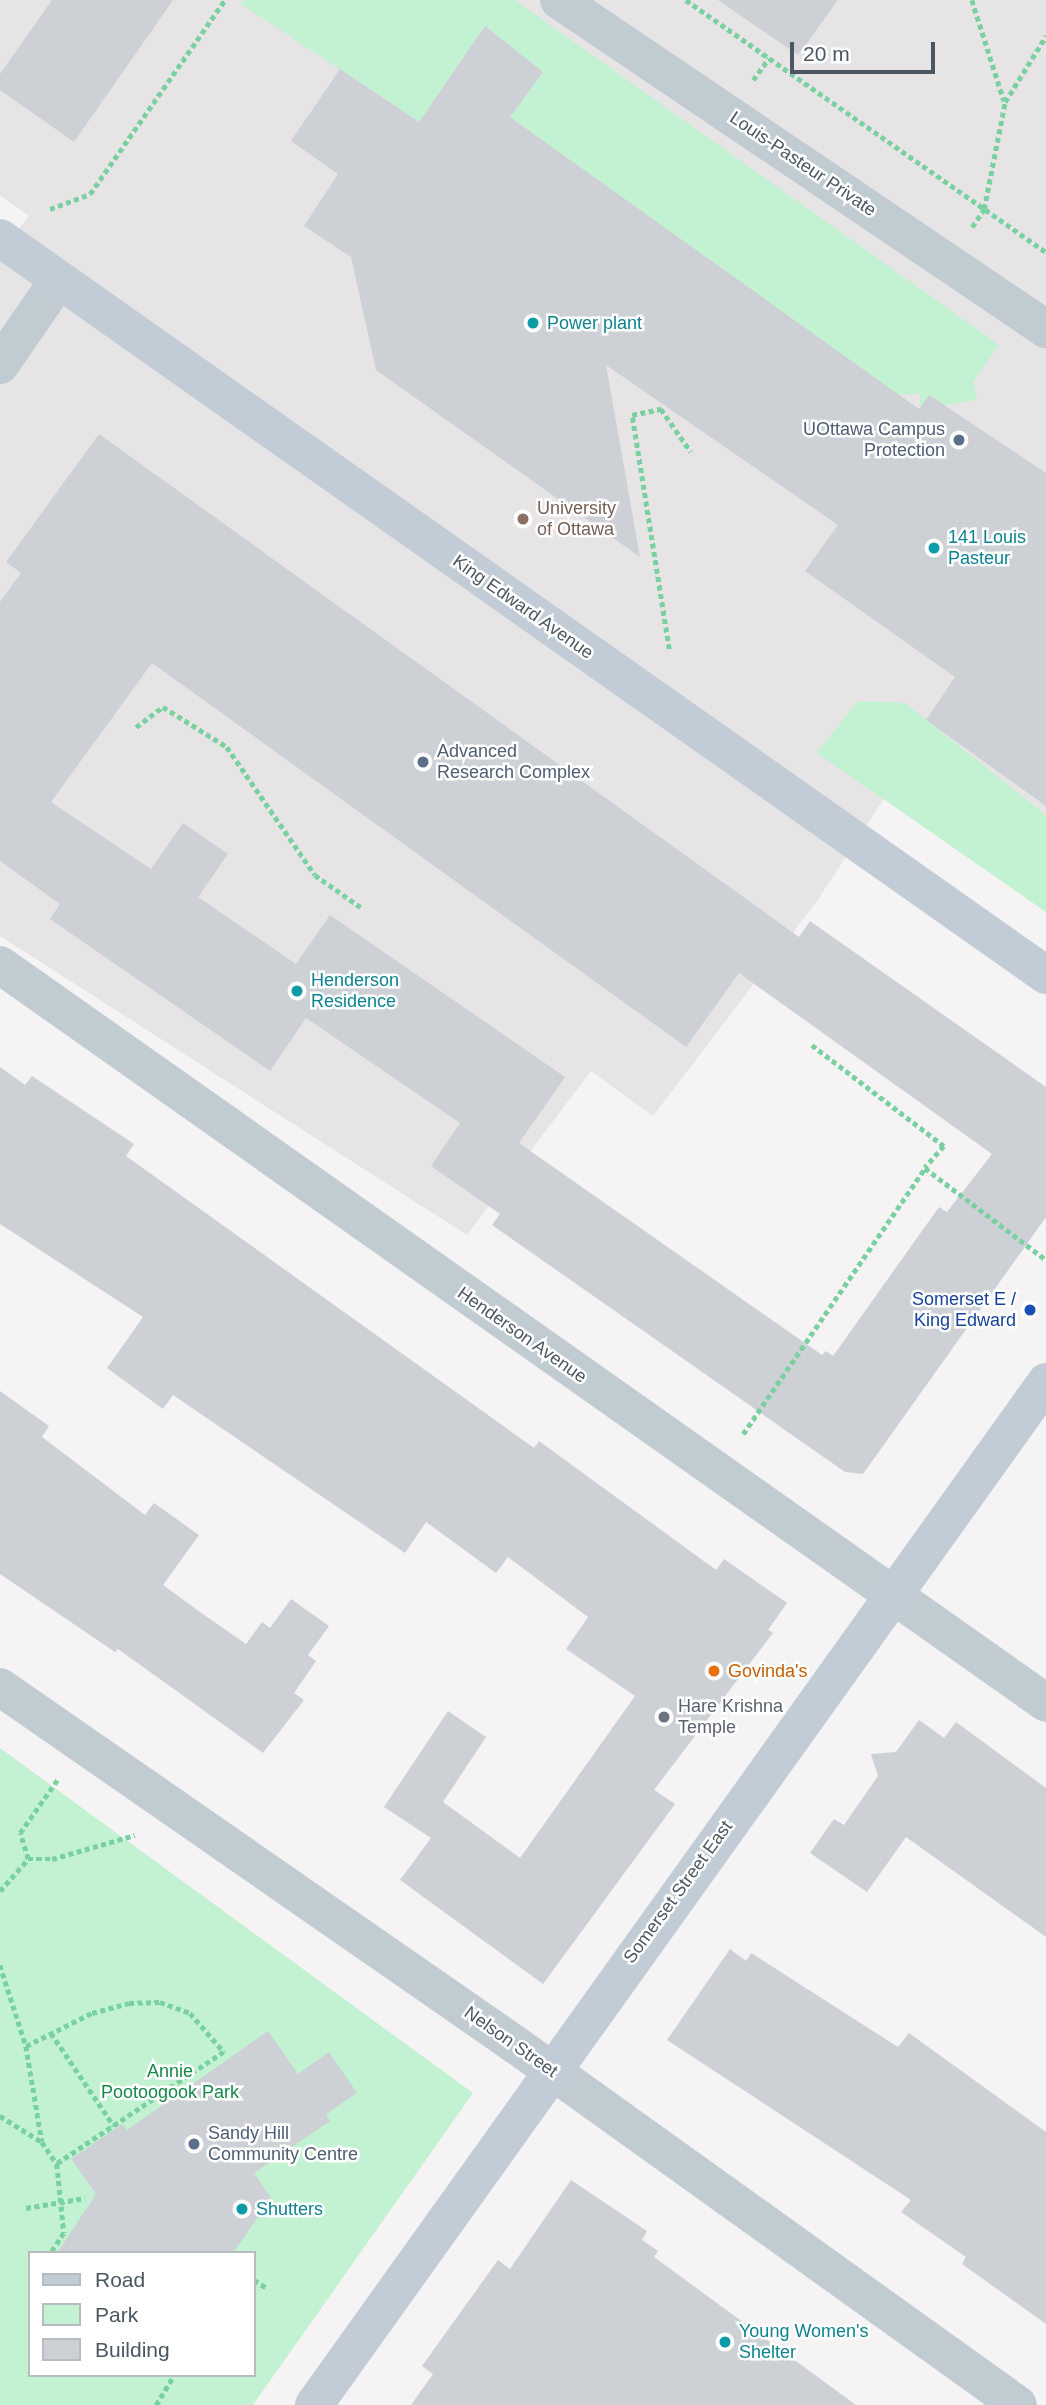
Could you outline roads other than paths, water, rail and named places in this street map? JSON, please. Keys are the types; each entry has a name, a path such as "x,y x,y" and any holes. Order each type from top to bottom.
{"main road":[{"name":"King Edward Avenue","path":"0,238 1046,975"},
{"name":"Somerset Street East","path":"314,2405 551,2070 1046,1382"}],"street":[{"name":"Louis-Pasteur Private","path":"559,0 1046,329"},
{"path":"0,365 58,281"},
{"name":"Henderson Avenue","path":"0,965 1046,1703"},
{"name":"Nelson Street","path":"0,1686 551,2070 1018,2405"}],"place":[{"name":"Power plant","path":"533,323"},
{"name":"UOttawa Campus Protection","path":"959,440"},
{"name":"University of Ottawa","path":"523,519"},
{"name":"141 Louis Pasteur","path":"934,548"},
{"name":"Advanced Research Complex","path":"423,762"},
{"name":"Henderson Residence","path":"297,991"},
{"name":"Somerset E / King Edward","path":"1030,1310"},
{"name":"Govinda's","path":"714,1671"},
{"name":"Hare Krishna Temple","path":"664,1717"},
{"name":"Sandy Hill Community Centre","path":"194,2144"},
{"name":"Shutters","path":"242,2209"},
{"name":"Young Women's Shelter","path":"725,2342"}],"park label":[{"name":"Annie Pootoogook Park","path":"170,2082"}]}
